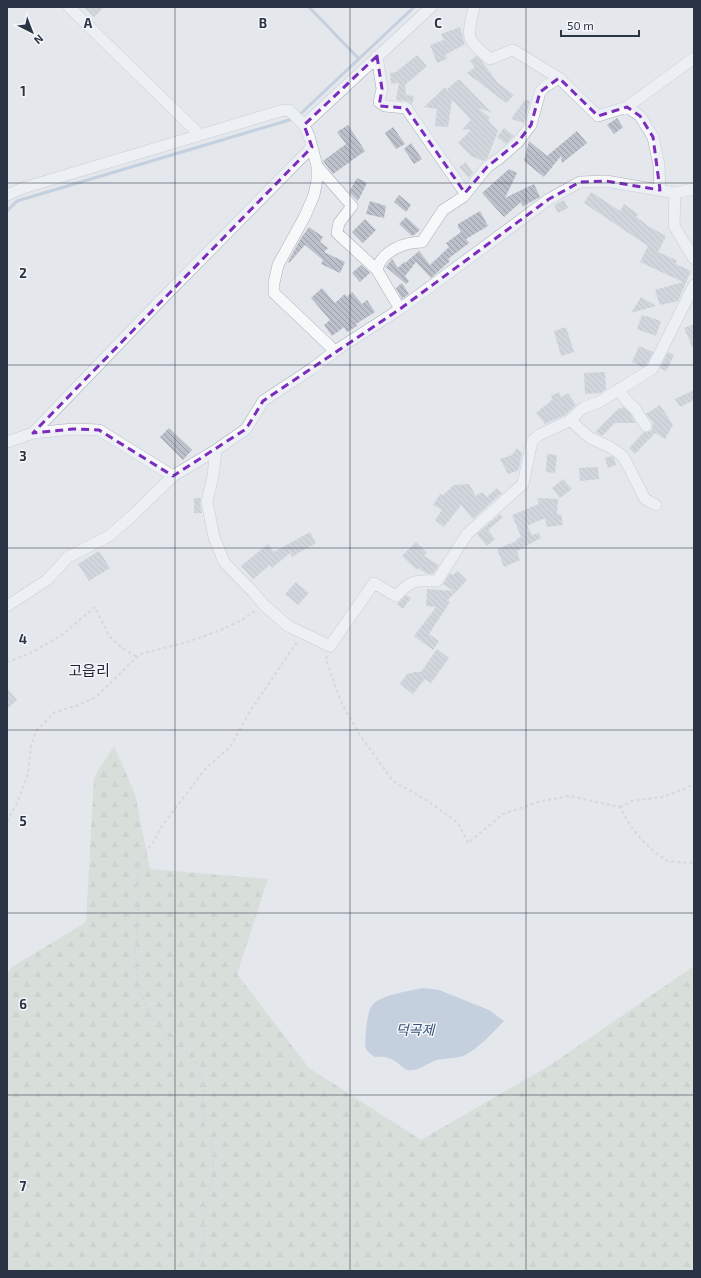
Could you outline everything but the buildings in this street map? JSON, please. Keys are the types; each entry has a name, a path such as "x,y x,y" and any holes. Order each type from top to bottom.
{"street":[{"path":"69,7 200,135"},
{"path":"304,125 431,7"},
{"path":"474,7 468,34 472,43 490,59 513,50 559,78 598,116 628,107 694,58"},
{"path":"377,56 382,89 379,102 385,106 406,108 465,193"},
{"path":"377,270 378,264 389,252 411,242 422,242 443,210 463,196 487,167 518,142 531,125 540,92 546,86 559,78"},
{"path":"628,107 640,116 652,137 659,165 660,190"},
{"path":"7,195 23,188 280,111 289,110 304,125 317,166 317,180 314,195 305,216 278,265 274,284 274,293 335,351"},
{"path":"34,433 160,300 312,147"},
{"path":"317,166 352,206 339,223 337,232 377,270 400,309"},
{"path":"7,606 47,580 68,557 109,536 173,476 216,450 246,429 263,401 313,368 335,351 400,309 549,199 580,182 606,181 675,193 694,189"},
{"path":"675,193 674,226 694,259"},
{"path":"216,450 213,476 207,502 214,537 224,562 264,605 288,626 330,646 374,582 396,596 406,585 418,580 437,581 467,534 523,484 532,441 539,435 569,422 583,408 599,402 652,369 694,285"},
{"path":"619,389 646,426"},
{"path":"570,420 590,438 610,447 623,456 645,499 656,505"},
{"path":"7,442 34,433 73,429 99,430 173,476"}],"path":[{"path":"7,821 17,803 28,774 31,745 36,731 55,712 96,697 140,654 184,643 216,632 242,620 264,605"},
{"path":"7,662 29,654 62,635 94,607 109,636 122,648 137,657"},
{"path":"190,1271 198,1264 203,1244 204,1220 213,1171 214,1153 209,1135 204,1126 203,1084 196,1063 184,1051 172,1044 148,1011 139,990 135,950 139,889 138,869 140,860 152,844 162,826 206,768 230,747 249,712 296,642 303,642"},
{"path":"330,646 326,659 341,702 360,735 393,781 428,801 458,823 468,843 503,814 542,801 569,796 620,807 632,801 662,797 687,788 694,783"},
{"path":"620,807 625,818 646,844 668,861 694,863"}],"highlighted area":[{"path":"377,56 382,89 379,106 406,108 465,193 487,167 518,142 531,125 540,92 559,78 598,116 627,107 640,116 653,137 660,190 606,181 580,182 549,199 400,309 263,401 246,429 173,476 99,430 73,429 33,433 312,147 304,125"}],"green space":[{"path":"114,746 135,794 150,869 268,879 237,974 309,1068 421,1140 552,1064 694,966 694,1271 7,1271 7,974 12,967 86,922 94,777"}],"water":[{"name":"덕곡제","path":"423,988 439,990 489,1010 504,1021 471,1052 456,1058 437,1060 414,1070 407,1070 389,1058 375,1057 366,1049 365,1045 367,1021 371,1007 380,999 402,992"}],"waterway":[{"path":"309,7 359,59"},
{"path":"7,211 17,201 296,118 414,7"}],"district":[{"name":"고읍리","path":"89,670"}]}
